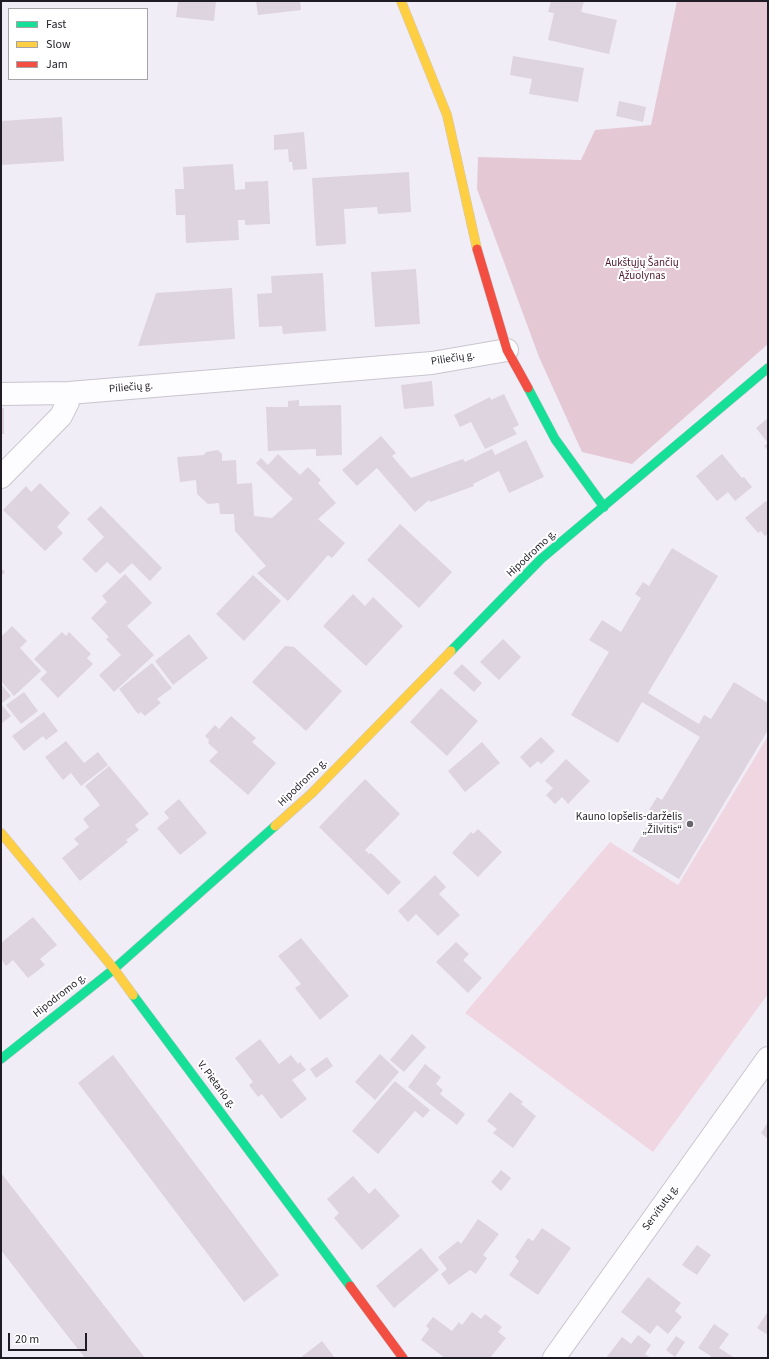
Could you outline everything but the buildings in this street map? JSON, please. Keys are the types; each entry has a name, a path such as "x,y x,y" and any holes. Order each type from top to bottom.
{"street":[{"path":"401,1 447,115 476,247 507,350 555,439 604,507 768,368"},
{"name":"Piliečių g.","path":"1,394 69,393 432,363 507,350"},
{"path":"1,477 61,416 68,402 69,393"},
{"name":"Hipodromo g.","path":"1,1059 114,969 312,792 541,559 604,507"},
{"name":"V. Pietario g.","path":"1,833 114,969 403,1358"},
{"name":"Servitutų g.","path":"554,1358 768,1058"}],"shaded area":[{"path":"768,736 768,994 653,1152 465,1013 610,842 678,885"}],"green space":[{"name":"Aukštųjų Šančių Ąžuolynas","path":"677,1 768,1 768,344 632,464 582,452 539,357 477,189 478,157 581,160 595,130 651,125"}],"traffic: fast":[{"path":"451,651 541,559 768,368"},
{"path":"528,388 555,439 604,507"},
{"path":"1,1059 114,969 275,826"},
{"path":"133,995 350,1286"}],"traffic: slow":[{"path":"401,1 447,115 477,249"},
{"path":"275,826 312,793 451,651"},
{"path":"1,833 114,969 133,995"}],"traffic: jam":[{"path":"477,249 507,350 528,388"},
{"path":"350,1286 403,1358"}],"place":[{"name":"Kauno lopšelis-darželis „Žilvitis“","path":"690,824"}]}
